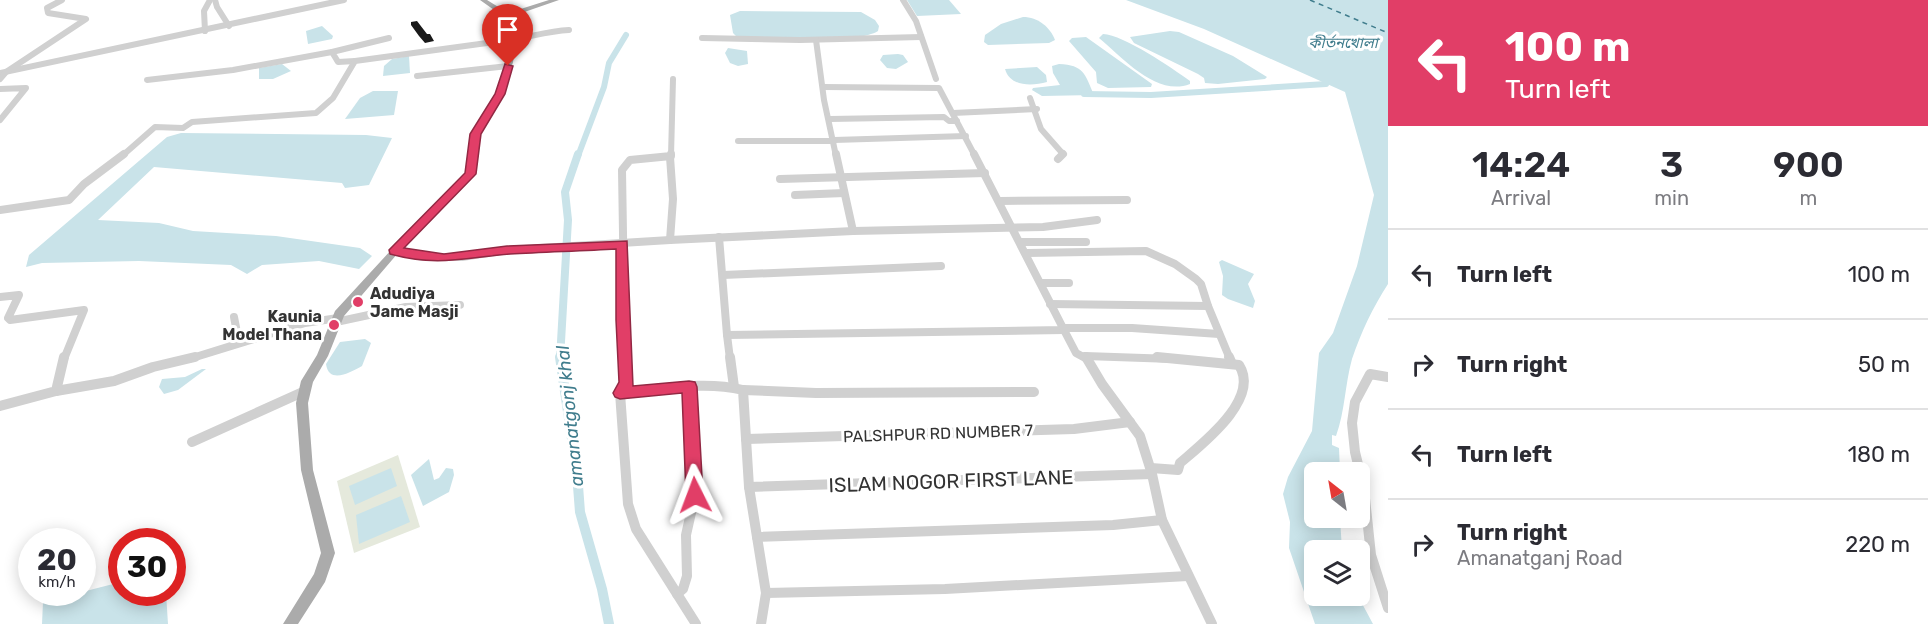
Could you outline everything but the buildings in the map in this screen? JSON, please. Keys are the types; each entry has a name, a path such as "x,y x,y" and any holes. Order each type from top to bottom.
{"main road":[{"path":"290,624 315,586 328,553 307,470 302,403 307,381 322,356 337,320 395,250 470,174 476,134 500,94 508,66 510,40 506,16 483,0"},
{"path":"506,16 556,0"}],"street":[{"path":"0,79 3,73 86,19 48,13 47,8 62,0"},
{"path":"205,31 203,13 205,5 212,0 226,18 229,26"},
{"path":"298,0 297,5 302,10"},
{"path":"3,73 344,0"},
{"path":"903,0 916,21 936,79"},
{"path":"332,52 338,62 355,61 530,37 540,32 569,30"},
{"path":"702,38 816,40 921,37"},
{"path":"147,80 233,70 332,52 389,38"},
{"path":"816,40 823,87 853,231"},
{"path":"0,210 69,200 84,184 127,152 154,127 183,128 192,122 316,113 323,110 333,99 355,61"},
{"path":"417,76 508,66"},
{"path":"670,240 673,199 670,157 673,80"},
{"path":"823,87 939,88 1014,227 1076,353 1085,356 1155,357 1232,364 1201,284 1175,264 1146,251 1027,253"},
{"path":"0,89 26,88 0,120"},
{"path":"1030,98 1037,109 1037,122 1042,131 1063,154 1058,159"},
{"path":"953,113 1037,109"},
{"path":"830,119 944,117 949,121 957,121"},
{"path":"738,141 966,136"},
{"path":"670,157 630,160 624,164 622,170 620,208 627,383 620,393 628,504 636,529 696,624"},
{"path":"780,179 985,173"},
{"path":"795,195 844,193"},
{"path":"1000,201 1126,200"},
{"path":"395,250 423,257 444,258 550,247 719,237 1073,225 1097,220"},
{"path":"719,237 727,335 739,388 746,439 749,487 766,593 761,624"},
{"path":"1021,242 1086,242"},
{"path":"723,275 941,266"},
{"path":"1042,283 1069,283"},
{"path":"0,297 19,295 8,318 10,320 84,310 64,358 56,391"},
{"path":"1050,304 1208,306"},
{"path":"0,406 56,391 114,381 153,367 185,360 305,323 337,320 406,307 460,305"},
{"path":"234,317 239,343"},
{"path":"727,335 1132,328 1219,334"},
{"path":"1085,356 1140,436 1152,471 1162,520 1212,624"},
{"name":"ISLAM NOGOR FIRST LANE","path":"749,487 1178,470 1180,463 1214,433 1240,399 1243,371 1239,365 1232,364"},
{"path":"1388,377 1370,374 1355,402 1352,423 1355,452 1364,489 1371,555 1388,608"},
{"path":"620,393 689,387 739,388 780,393 1034,392"},
{"path":"677,594 683,589 687,576 686,535 695,495 689,387"},
{"path":"192,442 305,391"},
{"name":"PALSHPUR RD NUMBER 7","path":"746,439 1074,429 1130,422"},
{"path":"757,537 1113,525 1162,520"},
{"path":"766,593 945,589 1188,576"}],"shaded area":[{"path":"398,455 420,527 354,553 337,481"}],"water":[{"path":"907,0 949,0 961,14 917,16"},
{"name":"কীর্তনখোলা","path":"1126,0 1388,0 1388,284 1368,320 1352,359 1339,427 1336,436 1332,435 1332,445 1339,448 1340,462 1304,462 1304,528 1341,528 1341,540 1304,540 1304,592 1289,548 1290,522 1283,494 1288,477 1312,431 1319,353 1333,333 1357,266 1374,195 1345,92 1204,29"},
{"path":"740,11 861,12 875,20 879,26 878,31 851,38 736,36 733,33 730,15"},
{"path":"1023,17 1043,24 1055,40 1049,43 988,45 984,42 985,35 1001,24"},
{"path":"322,26 333,36 332,39 308,44 306,31"},
{"path":"1170,31 1179,32 1233,56 1267,77 1218,84 1205,83 1204,78 1198,74 1134,43 1130,37"},
{"path":"1103,34 1123,40 1148,53 1190,81 1190,84 1177,87 1152,80 1140,73 1099,38"},
{"path":"1086,37 1152,84 1151,87 1108,88 1097,83 1096,72 1069,41 1072,38"},
{"path":"728,48 747,51 748,64 738,66 730,63 725,53"},
{"path":"883,55 903,55 908,62 896,69 887,68 880,60"},
{"path":"409,56 410,73 383,76 384,66 392,59"},
{"path":"282,64 291,71 273,79 259,79 259,68"},
{"path":"1059,64 1079,69 1094,95 1042,96 1032,90 1060,85 1052,66"},
{"path":"1037,67 1046,75 1047,82 1022,84 1012,79 1005,69"},
{"path":"373,91 398,91 394,115 345,119 360,98"},
{"path":"181,133 366,135 392,138 369,185 345,188 342,183 154,167 98,220 159,223 193,231 276,236 360,248 372,256 359,269 319,261 262,265 247,274 231,265 139,261 42,263 26,267 29,255 167,137"},
{"path":"1222,260 1254,274 1248,284 1255,301 1253,308 1222,295 1223,276 1219,262"},
{"path":"365,339 371,343 362,366 341,375 331,374 326,364 340,342"},
{"path":"206,369 178,390 164,394 159,387 162,379 185,377"},
{"path":"429,459 434,480 439,478 446,468 453,469 454,475 449,492 423,506 411,475"},
{"path":"391,468 397,486 355,505 349,486"},
{"path":"401,496 410,522 359,544 356,515"},
{"path":"108,585 108,606 167,606 168,624 42,624 43,606 96,606 96,588"},
{"name":"কীর্তনখোলা","path":"1309,606 1363,606 1373,624 1315,624"}],"waterway":[{"name":"amanatgonj khal","path":"578,156 604,87 609,63 626,35"},
{"path":"1084,94 1151,95 1326,84"},
{"name":"amanatgonj khal","path":"560,358 568,220 565,192 578,154"},
{"name":"amanatgonj khal","path":"560,358 577,473 580,512 602,589 609,624"}],"ferry route":[{"path":"1310,0 1388,33"}],"place":[{"name":"Adudiya Jame Masji","path":"358,302"},
{"name":"Kaunia Model Thana","path":"334,325"}],"route":[{"path":"508,66 500,94 484,117 473,141 473,165 466,181 395,250 423,257 444,258 476,256 507,250 622,244 627,383 620,393 689,387 695,495"}]}
